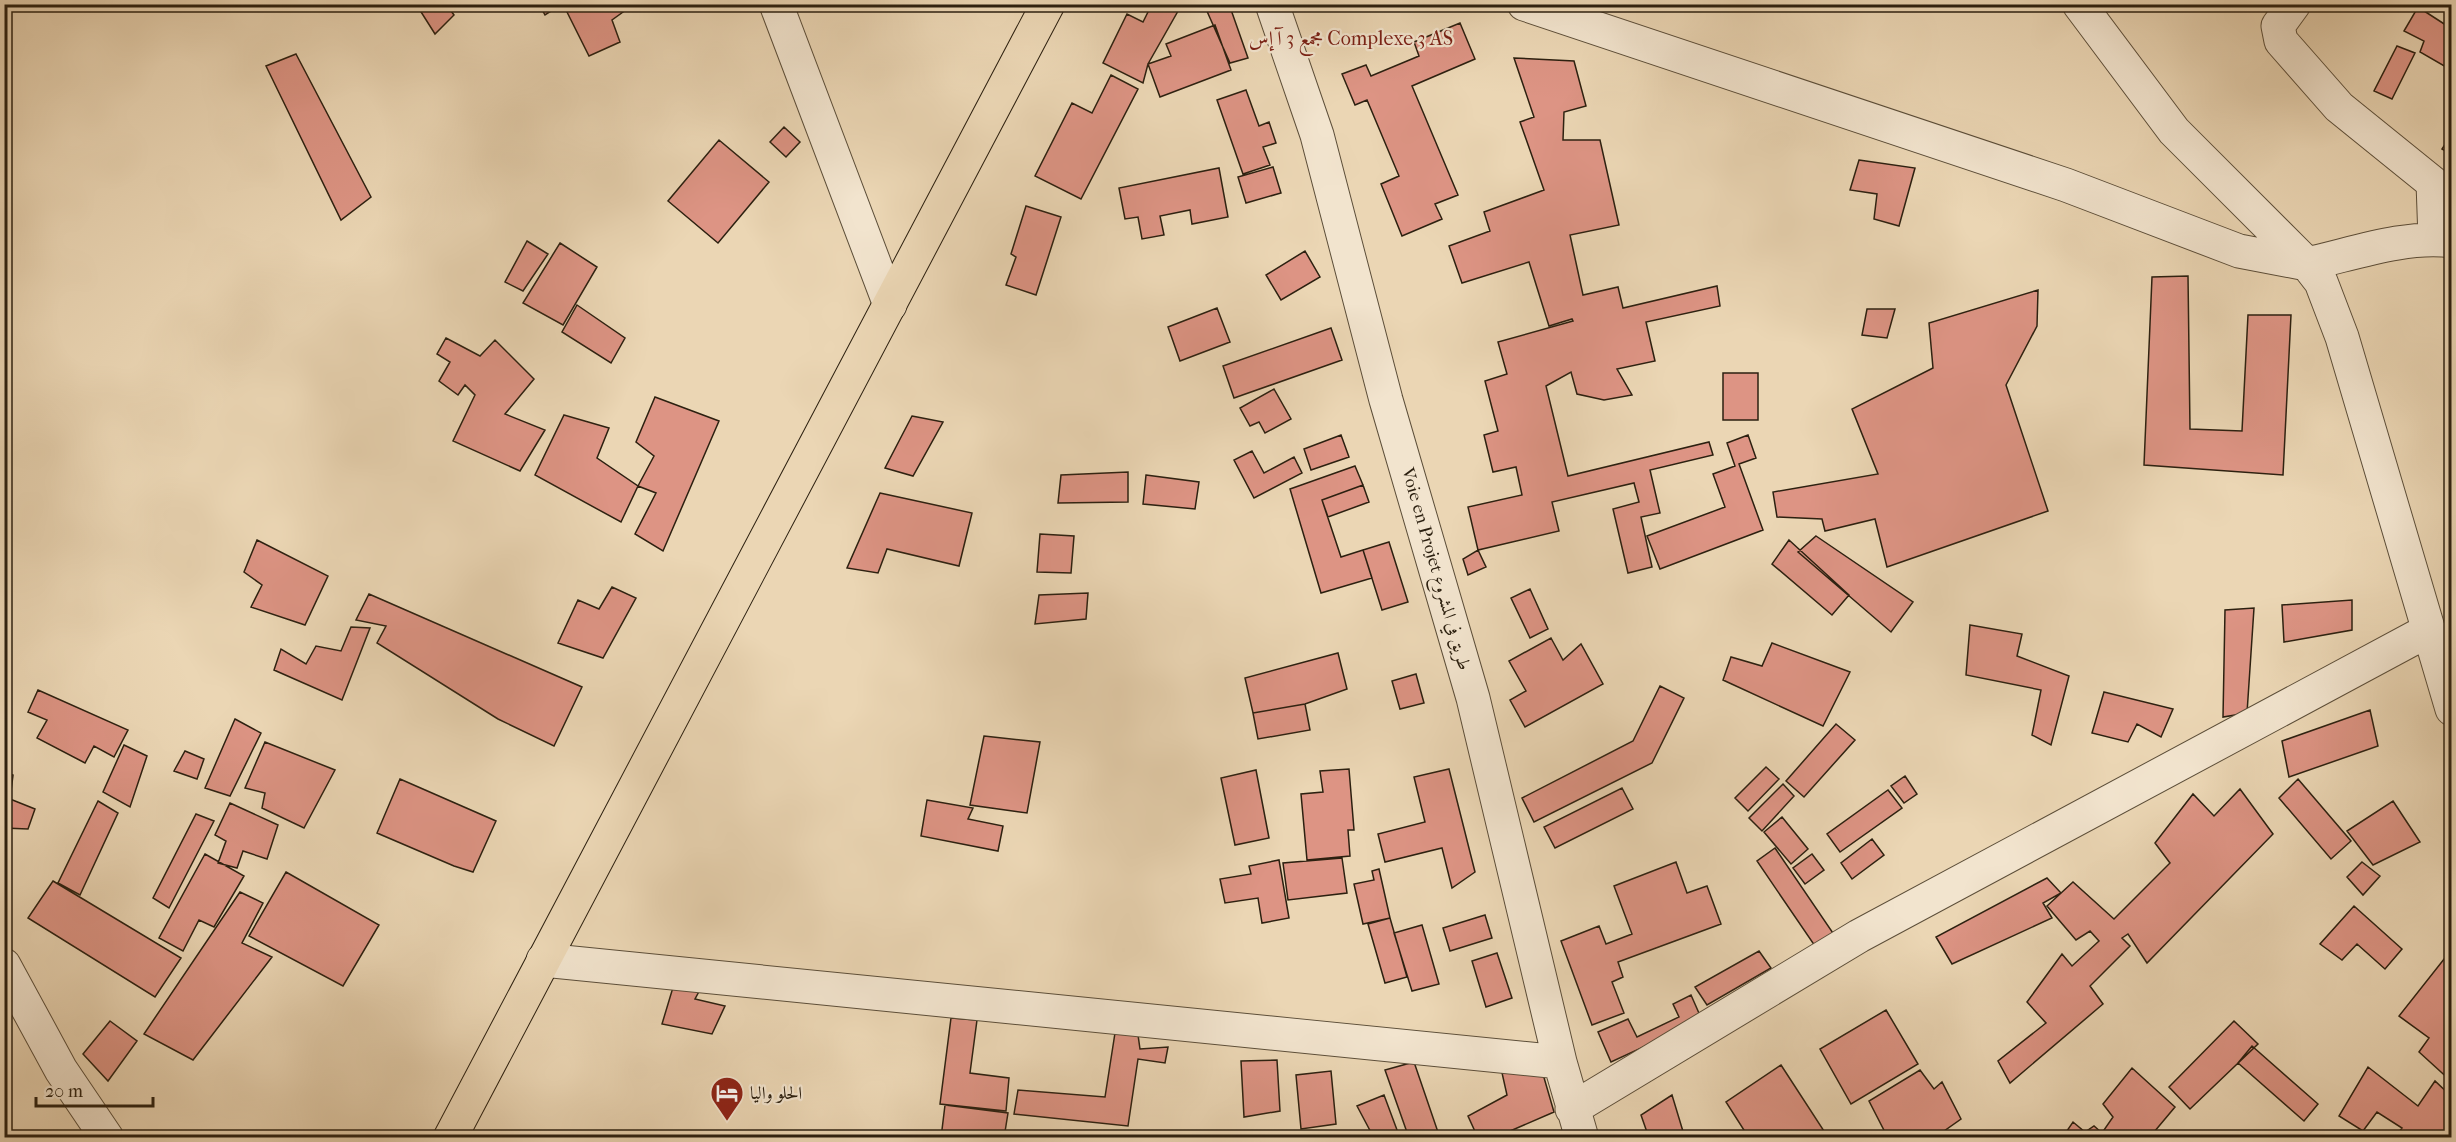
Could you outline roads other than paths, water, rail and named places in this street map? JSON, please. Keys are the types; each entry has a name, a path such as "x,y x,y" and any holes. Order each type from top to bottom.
{"main road":[{"path":"450,1137 1048,4"}],"street":[{"path":"776,4 890,304"},
{"name":"Voie en Projet طريق في المشروع","path":"1272,4 1317,135 1386,400 1473,698 1560,1062 1577,1123"},
{"path":"1524,4 2066,185 2239,251 2307,264 2387,246 2443,240 2433,183 2339,107 2281,41 2278,26 2294,4"},
{"path":"2079,4 2174,131 2307,264 2321,282 2342,337 2451,709"},
{"path":"1577,1123 1859,936 2429,630"},
{"path":"543,960 1560,1062"},
{"path":"4,965 61,1070 107,1137"}],"place":[{"name":"الحلو واليا","path":"727,1122"}],"district":[{"name":"مجمع 3 آ إس Complexe 3 AS","path":"1351,38"}]}
